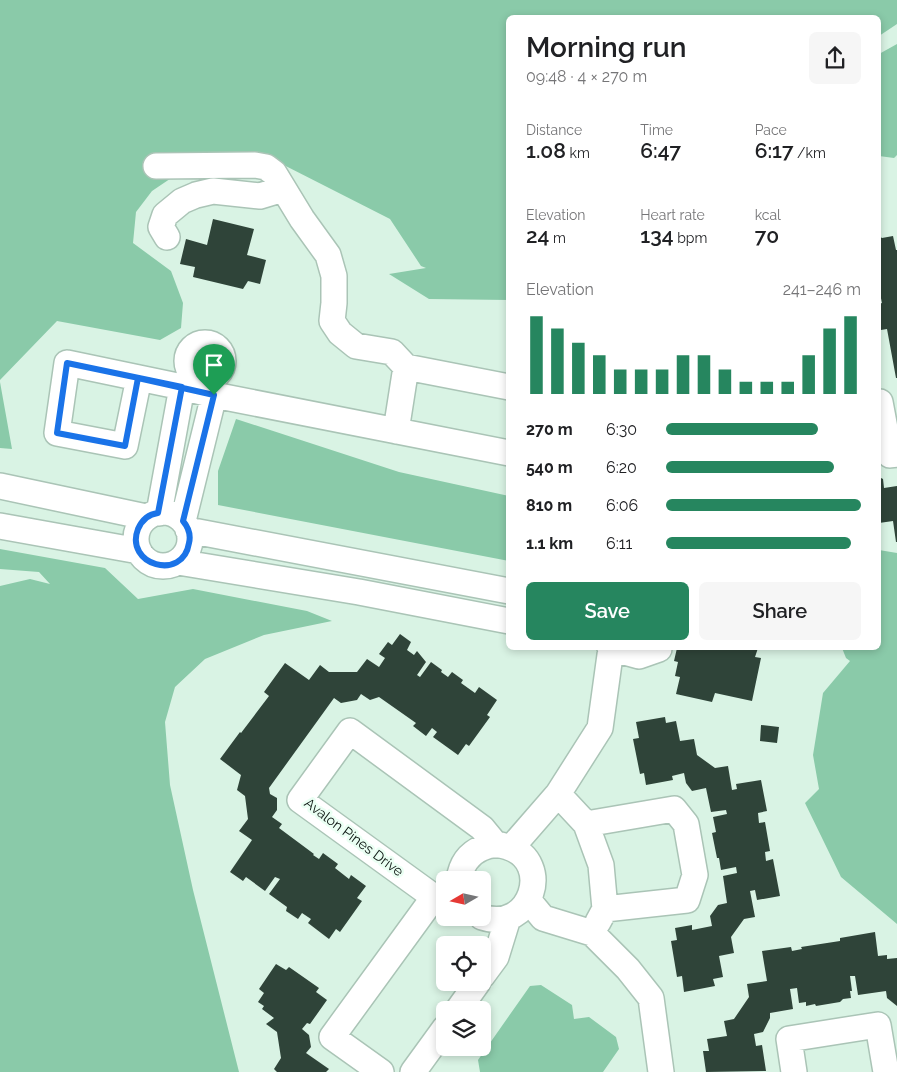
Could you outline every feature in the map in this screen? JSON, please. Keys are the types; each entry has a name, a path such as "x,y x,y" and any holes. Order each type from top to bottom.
{"street":[{"path":"156,166 255,165 266,167 274,173 302,219 328,255 334,276 332,321 340,333 356,346 392,352 406,367 506,386"},
{"path":"167,237 161,227 165,215 182,201 196,195 213,191 260,196 283,189"},
{"path":"396,431 406,367"},
{"path":"138,378 198,388 396,431 506,452"},
{"path":"152,515 198,388"},
{"path":"185,526 198,388"},
{"path":"885,401 890,455 897,454"},
{"path":"0,486 152,515"},
{"path":"164,512 172,514 180,518 185,526 190,541 184,556 178,562 160,566 152,564 139,551 136,542 140,524 152,515 164,512"},
{"path":"0,526 139,551"},
{"path":"185,526 506,590"},
{"path":"178,562 359,592 506,620"},
{"path":"504,846 558,794 600,728 611,650"},
{"path":"618,650 639,656 656,650"},
{"name":"Avalon Pines Drive","path":"436,891 300,800 350,731 504,846"},
{"path":"558,794 586,824 601,865 605,909 592,934"},
{"path":"586,824 674,809 686,824 695,875 687,900 605,909"},
{"path":"460,871 466,860 474,852 485,846 504,846 522,855 529,865 533,877 533,889 528,901 520,911 508,918 491,919"},
{"name":"Avalon Pines Drive","path":"381,1072 332,1037 436,897"},
{"path":"528,901 543,918 592,934 628,969 651,998 661,1072"},
{"path":"491,964 496,957 508,918"},
{"path":"794,1072 789,1039 878,1025 886,1072"},
{"path":"413,1072 436,1040"}],"green space":[{"path":"0,0 897,0 897,24 881,35 881,15 506,15 506,300 429,299 389,274 426,268 421,266 390,219 268,157 201,158 152,191 136,212 133,243 171,271 183,303 181,328 160,340 57,321 0,380"},
{"path":"897,44 897,155 894,158 881,156 881,53"},
{"path":"0,382 12,449 0,448"},
{"path":"236,419 399,472 506,495 506,560 218,505 218,471"},
{"path":"0,549 105,568 138,599 193,589 307,611 332,621 264,635 205,659 175,687 165,722 170,785 193,890 239,1072 0,1072 0,586 30,579 50,584 39,572 0,569"},
{"path":"881,550 897,553 897,924 841,877 805,803 819,789 813,755 823,693 850,661 846,658 843,650 881,650"},
{"path":"541,985 572,1005 574,1019 589,1017 616,1037 619,1049 603,1072 480,1072 478,1060 481,1056 491,1056 491,1042 530,986"}],"building":[{"path":"213,219 254,229 247,255 266,260 260,284 248,281 243,289 193,277 195,267 180,264 186,239 207,245"},
{"path":"893,236 897,250 897,378 887,329 881,330 881,237"},
{"path":"881,478 883,479 884,488 897,486 897,542 893,521 881,523"},
{"path":"400,634 411,642 407,650 414,655 417,651 426,662 417,675 420,677 431,662 448,677 452,672 463,680 461,683 475,693 479,687 497,700 487,715 490,717 469,746 466,744 458,755 433,737 437,732 432,728 426,736 413,726 416,723 379,697 370,700 361,694 357,700 341,703 334,698 269,788 270,794 277,798 277,810 272,817 282,824 279,828 319,859 323,853 338,864 335,868 349,879 351,875 366,886 357,898 362,901 340,932 336,929 329,939 308,923 311,919 302,913 298,919 286,911 287,907 269,894 280,879 275,877 265,891 246,877 243,881 230,872 252,840 239,831 248,819 245,796 237,790 241,775 220,759 269,696 264,692 285,663 309,680 320,665 329,672 357,672 367,659 379,667 385,658 379,654 388,642 392,645"},
{"path":"677,650 757,650 755,657 761,658 752,701 715,693 712,702 676,694 680,677 675,676 678,662 674,661"},
{"path":"665,717 666,723 676,721 680,741 694,739 697,755 715,768 728,766 732,790 737,789 736,784 761,780 767,811 758,813 759,823 765,822 770,851 765,852 766,861 773,859 780,896 757,900 755,890 750,891 755,917 744,919 731,937 734,953 719,956 723,977 713,979 715,986 684,992 682,976 677,977 671,941 677,940 675,928 692,925 692,930 712,926 710,916 718,905 727,903 723,876 737,873 736,867 721,870 712,833 716,832 713,817 727,814 726,810 711,812 706,788 692,791 686,783 684,773 672,776 673,780 646,785 644,773 640,774 633,739 639,738 636,722"},
{"path":"761,725 779,727 777,743 760,741"},
{"path":"875,932 878,956 887,955 887,959 897,958 897,1006 887,998 886,991 858,995 855,976 850,976 851,998 843,999 840,1002 806,1006 806,1002 799,1003 797,988 790,989 793,1009 770,1013 770,1018 763,1032 754,1034 756,1046 762,1045 766,1071 706,1072 703,1051 709,1051 707,1039 727,1036 724,1021 734,1019 749,997 747,984 767,981 762,951 791,947 792,951 802,949 801,947 840,941 840,938"},
{"path":"276,964 286,970 289,967 319,988 316,992 327,1000 310,1024 307,1023 302,1029 309,1035 311,1047 306,1053 329,1069 326,1072 277,1072 274,1069 281,1058 277,1032 266,1024 274,1018 262,1009 264,1006 258,1002 264,993 259,989"}],"route":[{"path":"214,395 182,387 138,378 125,446 57,433 67,363 182,387 158,513 146,517 140,524 137,533 136,542 139,551 152,564 160,566 178,562 188,549 190,541 189,532 183,521 214,395"}]}
